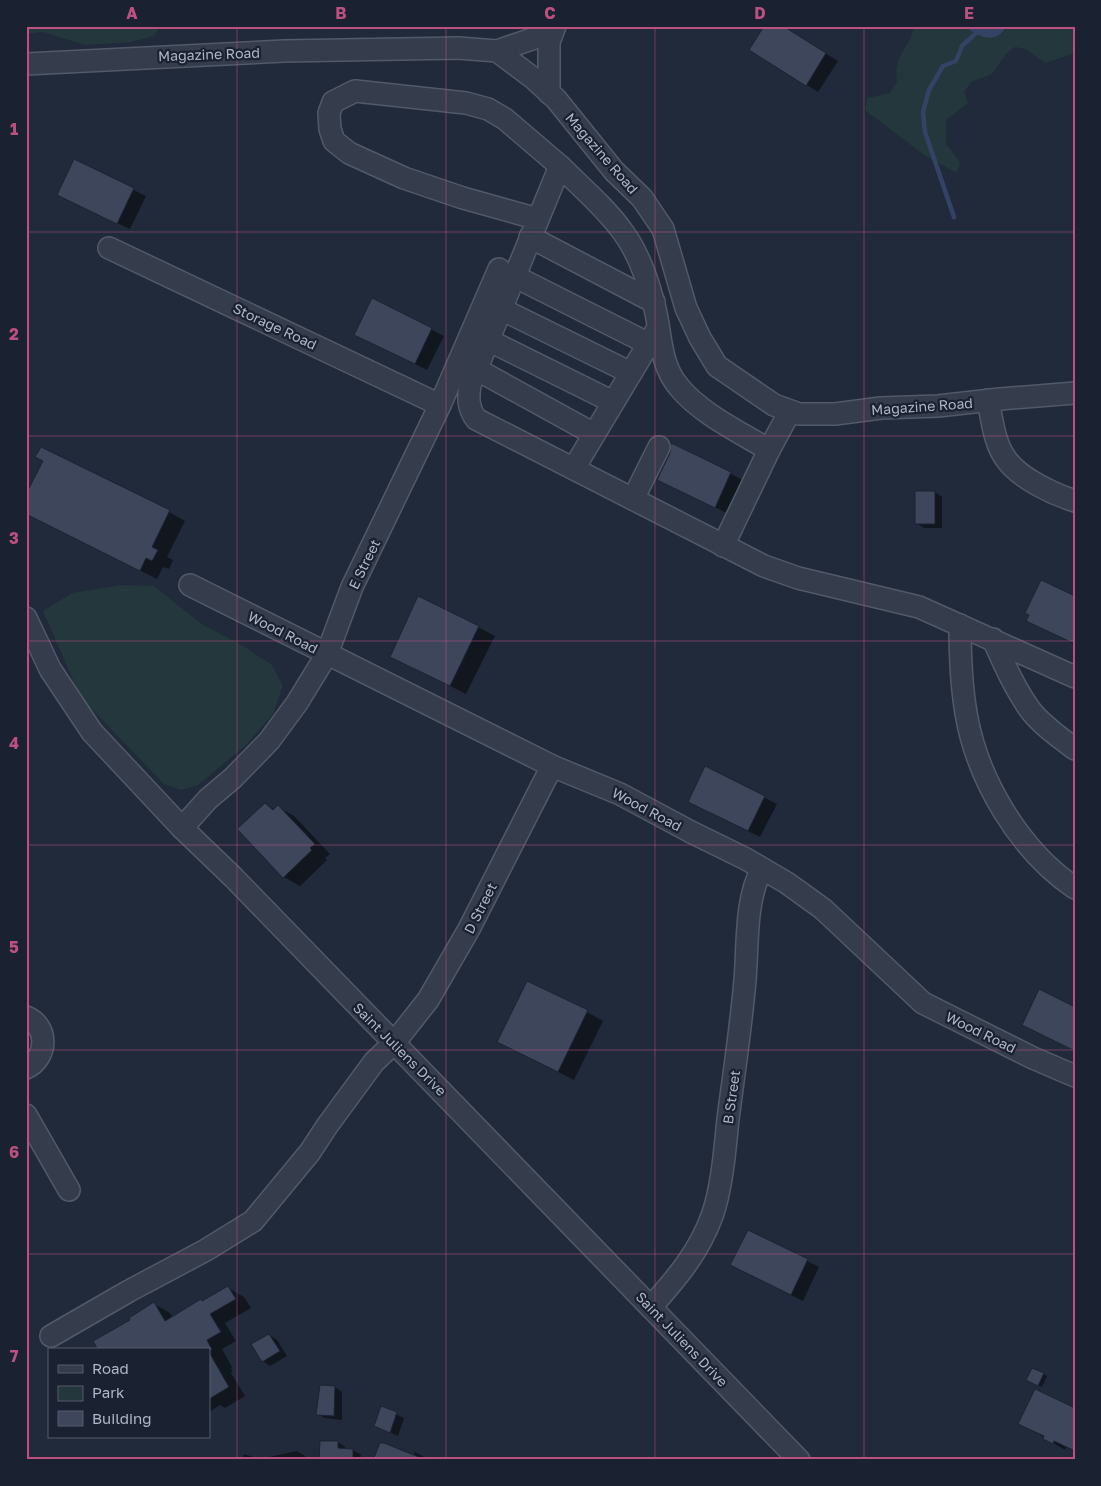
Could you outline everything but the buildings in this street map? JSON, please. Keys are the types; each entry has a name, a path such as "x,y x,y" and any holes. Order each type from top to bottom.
{"street":[{"path":"497,51 532,40 553,26"},
{"path":"549,93 550,42 553,26"},
{"name":"Magazine Road","path":"26,64 284,51 458,48 497,51 533,78 549,93 614,171 642,198 663,229 686,308 700,338 717,366 774,405 799,414 835,414 881,408 938,406 1075,393"},
{"path":"654,302 534,228 463,198 404,178 349,153 334,141 330,129 329,114 333,102 354,90 466,103 488,109 505,119 560,166 601,206 624,232 641,265 654,302 654,336 665,364 680,388 721,421 769,450"},
{"path":"560,166 534,228 507,273 501,310 470,385 468,399 470,411 476,419 764,566 798,578 919,607 1075,677"},
{"name":"Storage Road","path":"109,248 440,405"},
{"path":"507,273 654,336"},
{"name":"E Street","path":"182,828 208,799 233,778 269,741 297,703 327,654 352,587 440,405 507,273"},
{"path":"501,310 630,374"},
{"path":"574,468 654,336"},
{"path":"488,340 613,402"},
{"path":"476,369 594,434"},
{"path":"988,400 996,436 1005,458 1014,469 1034,483 1075,501"},
{"path":"723,546 790,411"},
{"path":"633,499 659,447"},
{"name":"Wood Road","path":"190,585 552,766 620,794 762,869 787,883 823,909 922,1003 1033,1058 1075,1076"},
{"name":"Saint Juliens Drive","path":"26,618 50,670 92,732 182,828 233,877 799,1460"},
{"path":"960,625 960,667 966,714 989,784 1005,814 1030,848 1075,888"},
{"path":"993,639 1010,678 1032,712 1075,749"},
{"name":"D Street","path":"51,1336 129,1291 206,1250 253,1221 310,1152 374,1062 394,1043 428,1000 469,929 552,766"},
{"name":"B Street","path":"652,1307 685,1268 698,1246 712,1215 722,1168 741,1024 751,904 756,881 762,869"},
{"path":"26,1017 38,1025 44,1043 42,1053 37,1061 26,1068"},
{"path":"26,1115 69,1190"}],"green space":[{"path":"26,26 160,26 154,36 131,42 85,45 43,32 26,34"},
{"path":"913,26 965,26 975,34 1003,33 1007,26 1075,26 1075,53 1045,63 1026,49 1015,47 1006,54 992,74 971,82 964,92 968,103 946,120 946,144 960,162 957,173 924,155 865,110 867,98 890,93 897,82 897,65 911,36"},
{"path":"121,585 154,586 203,625 240,644 272,665 283,686 273,714 245,746 198,785 181,790 164,784 81,698 43,611 72,593"}],"water":[{"path":"965,26 982,26 986,28 1007,26 998,36 987,38 976,34"}],"waterway":[{"path":"954,217 925,132 923,112 929,90 943,66 956,61 962,46 975,34"}]}
